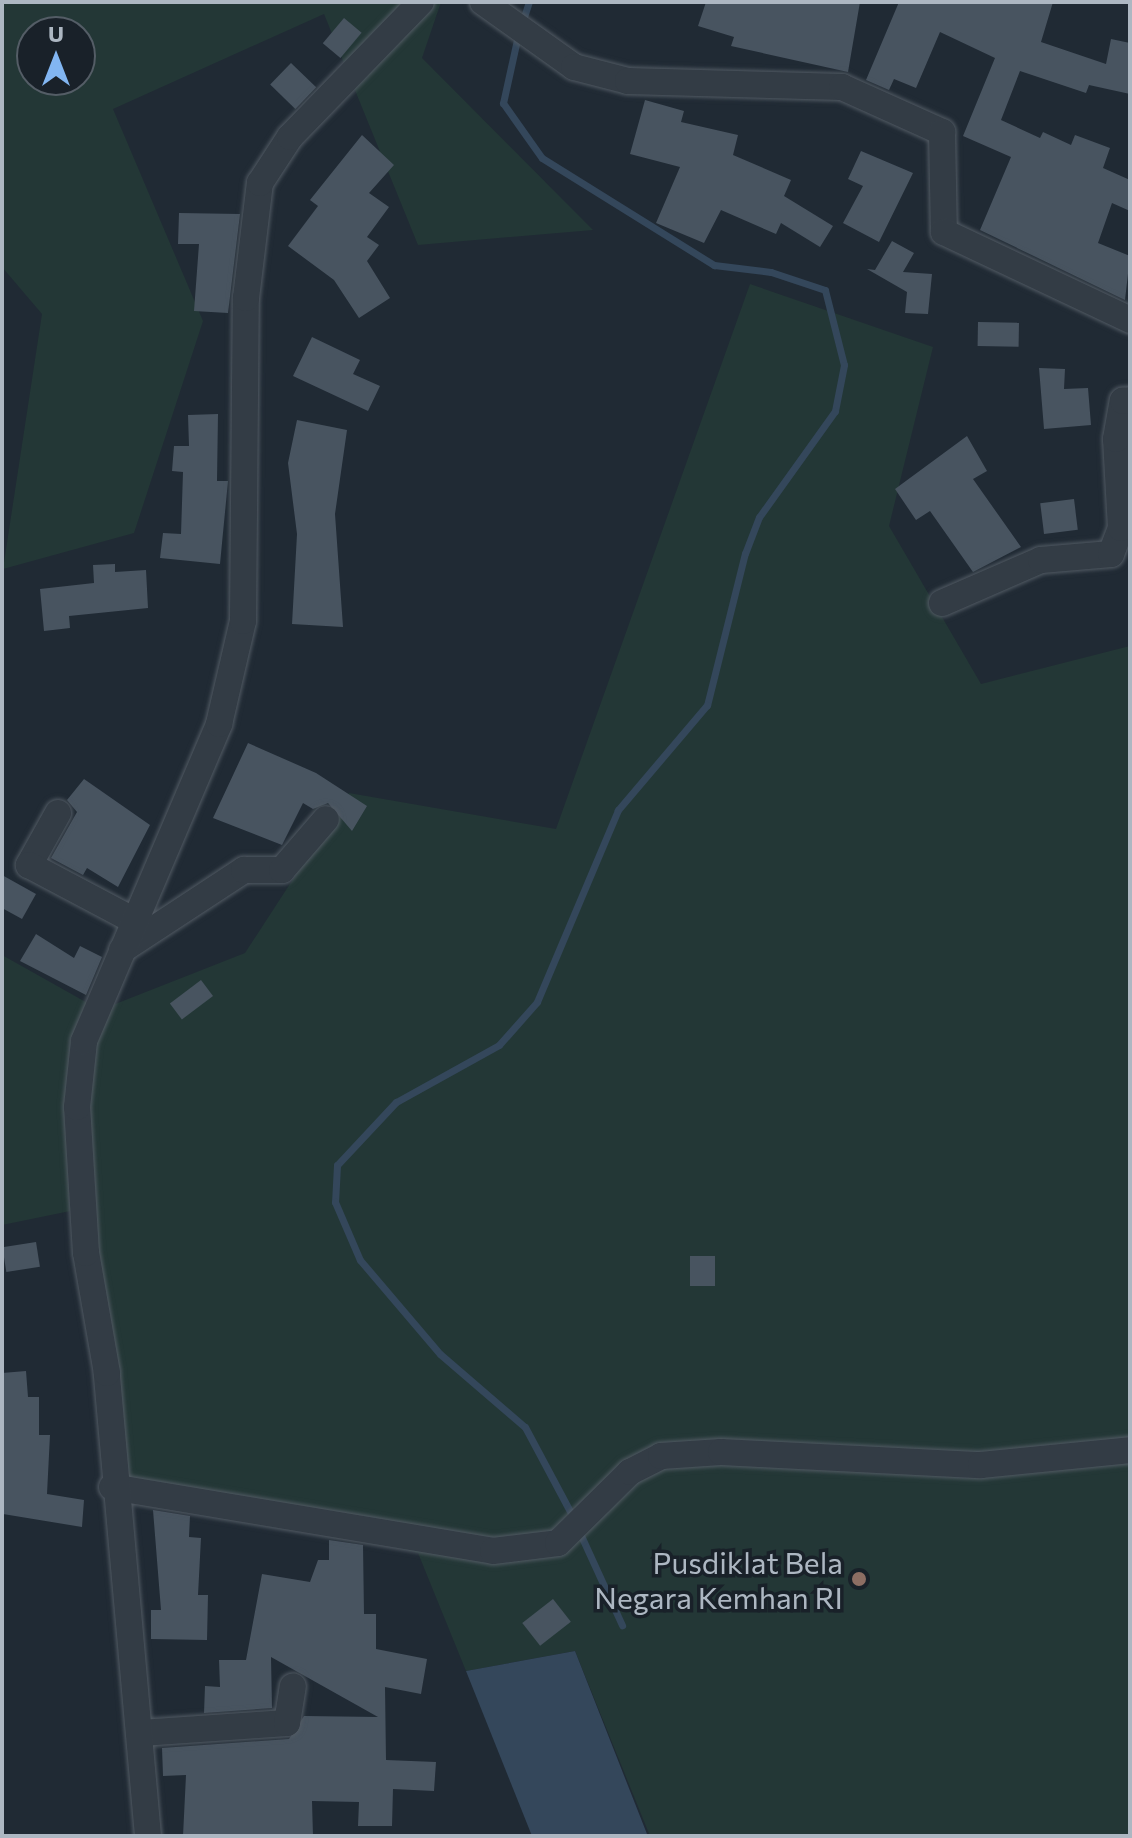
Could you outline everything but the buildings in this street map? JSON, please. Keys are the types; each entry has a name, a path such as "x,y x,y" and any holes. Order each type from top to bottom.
{"street":[{"path":"148,1836 141,1733 112,1487 107,1373 86,1253 77,1107 84,1041 219,724 243,621 246,298 260,183 290,137 421,2"},
{"path":"489,6 574,67 628,81 842,87 942,132 944,232 1130,320"},
{"path":"942,603 1041,560 1111,554 1121,528 1116,439 1123,401 1130,400"},
{"path":"58,813 29,865 133,920"},
{"path":"122,950 244,870 282,870 326,819"},
{"path":"112,1487 493,1551 558,1543 630,1472 661,1456 721,1452 981,1465 1130,1450"},
{"path":"141,1733 287,1723 293,1686"}],"green space":[{"path":"2,2 441,2 422,58 593,230 418,245 324,14 113,109 203,321 134,533 3,569 42,314 2,267"},
{"path":"750,284 933,347 889,526 981,684 1130,646 1130,1836 650,1836 575,1651 466,1671 418,1553 127,1476 85,1208 2,1225 2,955 100,1010 245,953 349,793 556,829"}],"water":[{"path":"575,1651 650,1836 532,1836 466,1671"}],"waterway":[{"path":"522,23 529,2"},
{"path":"518,35 503,103 542,158 714,265 771,272 825,290 844,365 835,411 759,517 745,553 707,705 618,810 537,1002 499,1045 396,1102 337,1165 335,1202 360,1260 440,1354 525,1427 573,1517"},
{"path":"578,1529 622,1625"}],"place":[{"name":"Pusdiklat Bela Negara Kemhan RI","path":"859,1579"}]}
